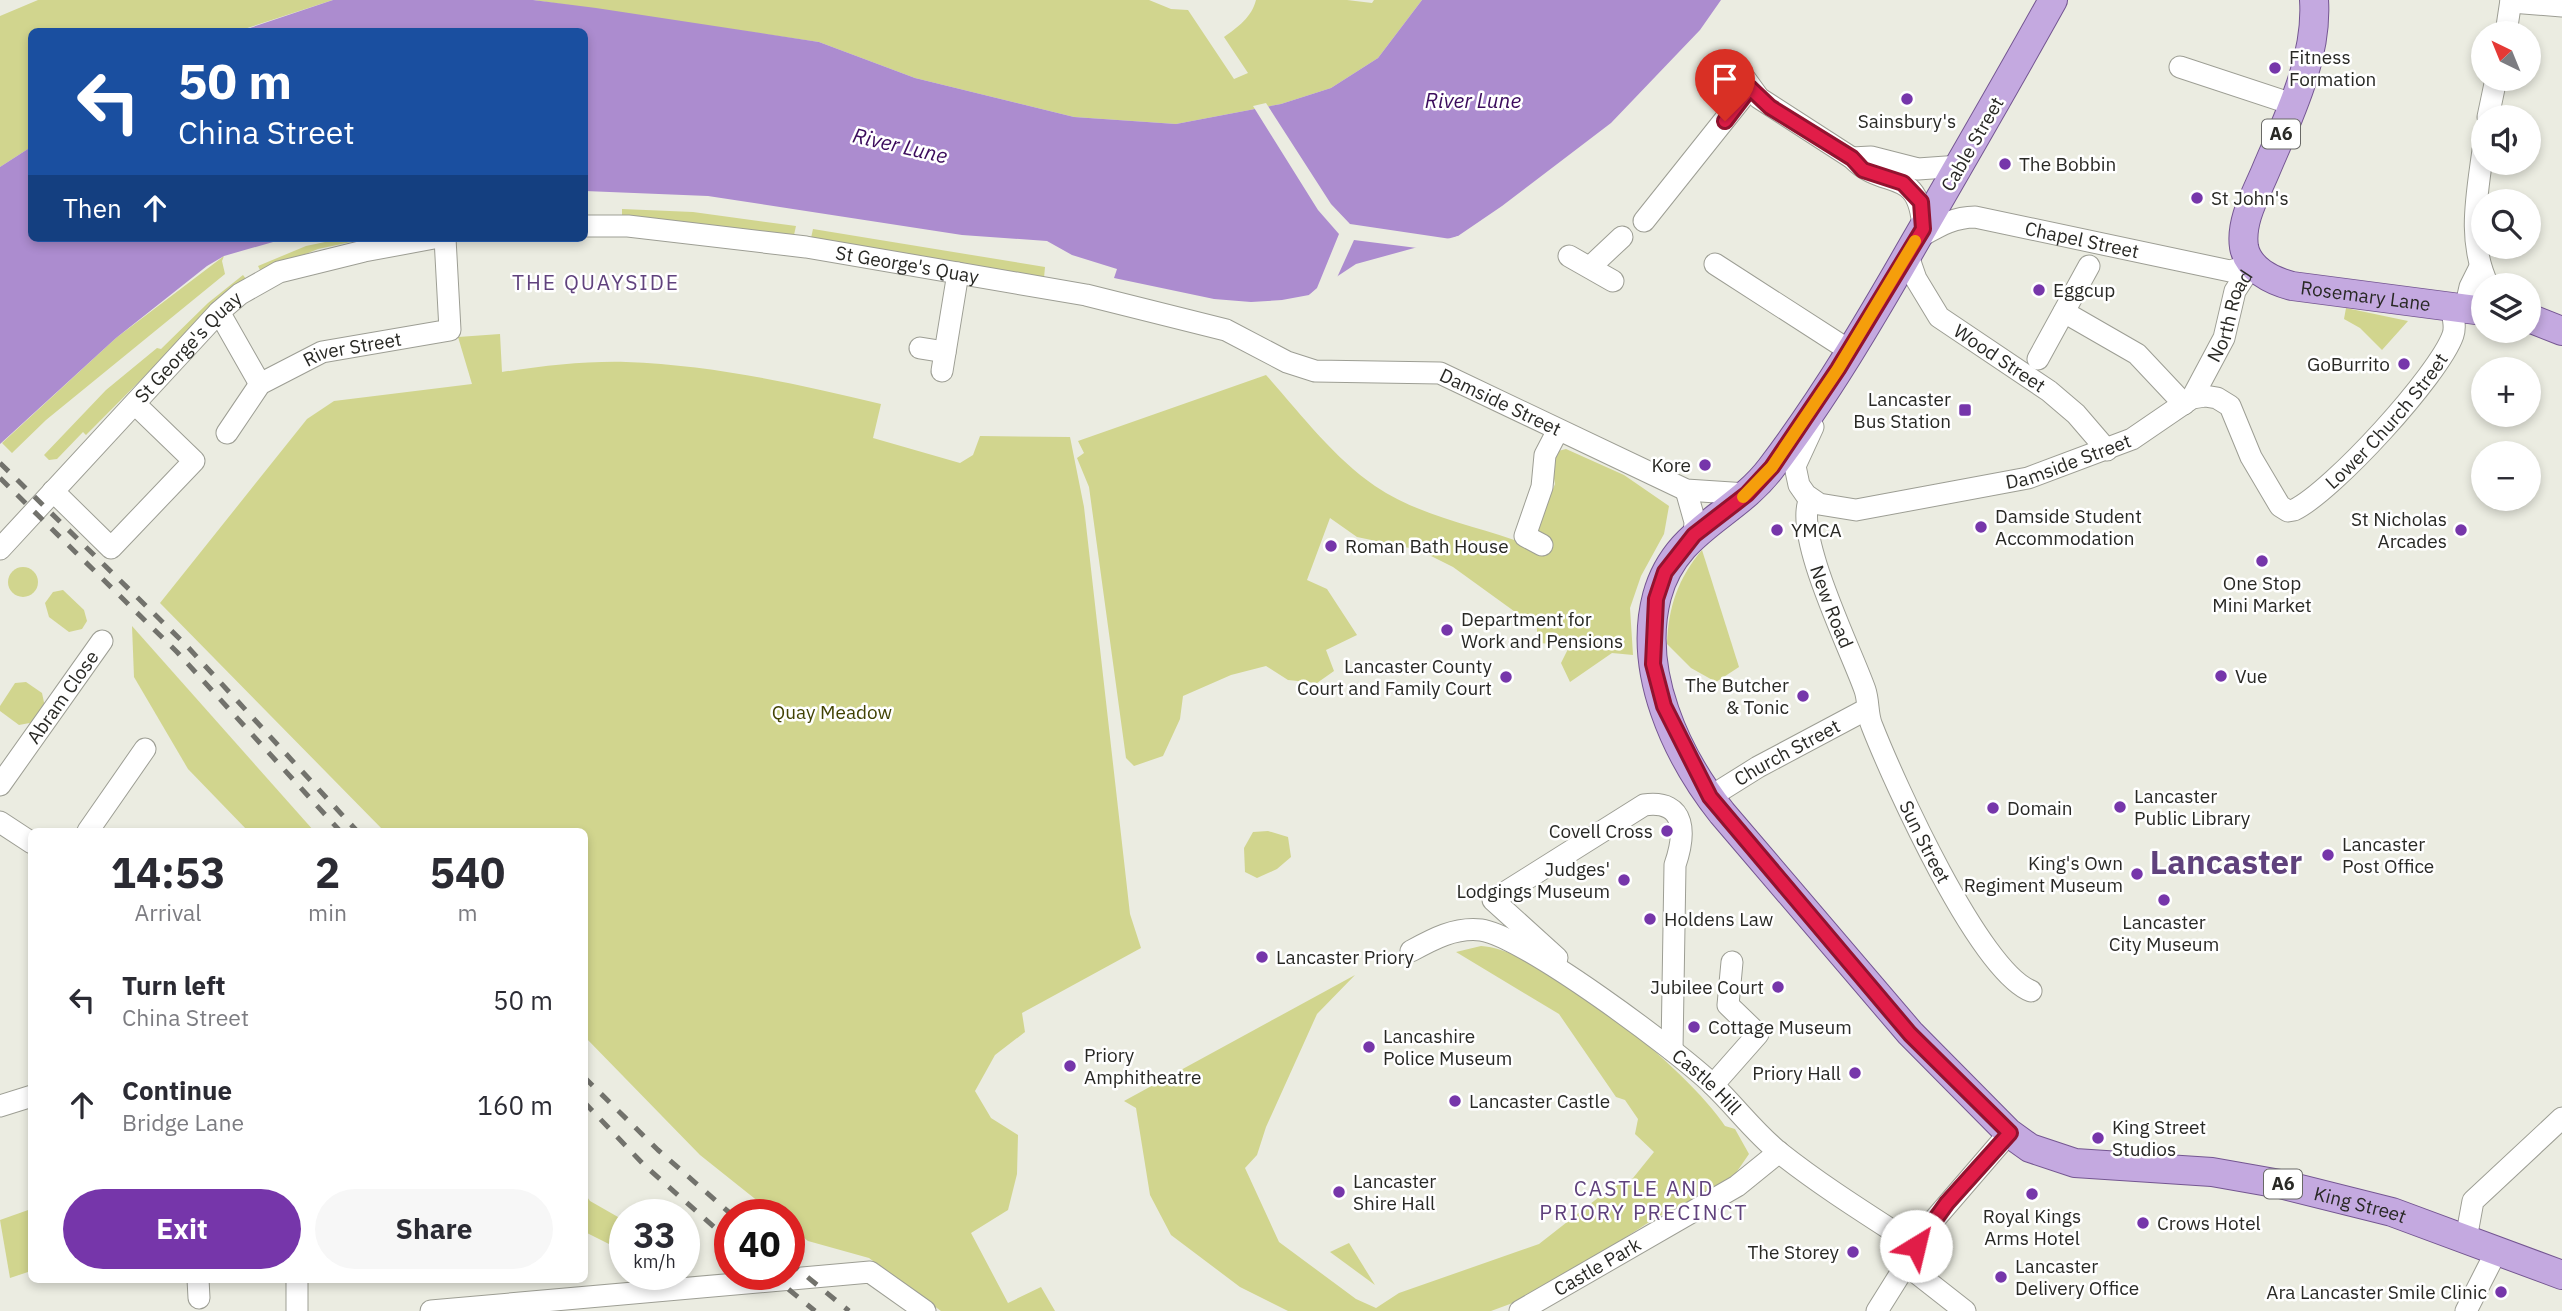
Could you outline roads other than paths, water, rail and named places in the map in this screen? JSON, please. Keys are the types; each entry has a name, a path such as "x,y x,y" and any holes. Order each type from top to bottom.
{"main road":[{"name":"Cable Street","path":"1747,494 1772,467 1850,351 1960,166 2053,0"},
{"name":"North Road","path":"2252,265 2244,242 2248,214 2302,77 2315,18 2314,0"},
{"name":"Rosemary Lane","path":"2252,265 2273,279 2292,286 2467,309"},
{"path":"2541,323 2562,331"},
{"name":"A6","path":"1747,494 1694,535 1665,572 1656,599 1653,664 1664,706 1710,797 1910,1034 2010,1133"},
{"name":"King Street","path":"2010,1133 2039,1152 2075,1163 2212,1172 2260,1180 2392,1212 2466,1239"},
{"name":"A6","path":"2466,1239 2562,1275"}],"street":[{"path":"2508,21 2511,1 2562,6"},
{"name":"Wood Street","path":"1733,62 1750,88 1770,107 1852,158 1863,170 1903,183 1921,202 1916,241 1916,279 1939,317 2049,391 2107,450"},
{"path":"2180,67 2292,103"},
{"path":"1644,221 1750,88"},
{"path":"1852,158 1871,157 1918,169 1960,166"},
{"path":"2480,175 2474,228 2483,273"},
{"name":"Chapel Street","path":"1916,241 1944,223 1961,217 1975,217 2230,271 2252,265"},
{"name":"St George's Quay","path":"588,226 628,226 806,247 1086,295 1226,330"},
{"path":"1590,267 1622,237"},
{"name":"St George's Quay","path":"0,549 219,312 240,294 279,272 412,242"},
{"name":"River Street","path":"227,433 260,384 322,352 450,330 445,242"},
{"path":"1569,256 1613,281"},
{"path":"1715,264 1850,351"},
{"name":"North Road","path":"2188,401 2224,338 2235,291 2252,265"},
{"path":"2038,359 2089,266"},
{"path":"920,348 943,361 958,273"},
{"name":"Lower Church Street","path":"2188,401 2217,398 2230,406 2251,457 2280,506 2288,511 2300,507 2361,453 2425,378 2446,350 2467,309 2471,286"},
{"path":"219,312 260,384"},
{"path":"2064,312 2137,354 2188,401"},
{"name":"Damside Street","path":"1226,330 1287,362 1315,370 1440,373 1686,490 1747,494"},
{"name":"New Road","path":"1825,389 1814,425 1795,466 1799,485 1810,499 1806,512 1811,546 1836,622 1866,693 1867,709"},
{"name":"Damside Street","path":"1810,499 1843,510 1914,501 2028,478 2107,450 2139,435 2188,401"},
{"path":"53,491 111,548 194,461 135,404"},
{"path":"1542,545 1525,536 1542,487 1545,455 1558,430"},
{"path":"1686,490 1695,522 1694,535"},
{"name":"Abram Close","path":"0,785 102,641"},
{"name":"Church Street","path":"1710,797 1867,709"},
{"name":"Sun Street","path":"1867,709 1870,723 1903,800 1956,901 2010,978 2031,991"},
{"path":"90,828 145,749"},
{"name":"Castle Hill","path":"1576,982 1555,956 1493,900 1644,805 1657,803 1669,808 1676,816 1684,841 1675,865 1672,1051 1713,1085 1779,1152 1910,1255 1965,1311"},
{"path":"0,822 28,840"},
{"path":"1411,951 1461,929 1501,935 1576,982 1672,1051"},
{"path":"1713,1085 1758,1034 1728,1005 1732,962"},
{"path":"0,1106 28,1097"},
{"path":"2466,1239 2473,1201 2562,1118"},
{"path":"1877,1311 1910,1255 1947,1203 2010,1133"},
{"name":"Castle Park","path":"1520,1311 1737,1186 1779,1152"},
{"path":"2466,1311 2497,1250"},
{"path":"431,1311 870,1272 925,1311"},
{"path":"297,1283 297,1311"}],"water":[{"name":"River Lune","path":"333,0 533,0 819,42 915,78 1074,117 1176,124 1281,104 1331,88 1378,58 1422,0 1721,0 1700,30 1611,123 1458,236 1356,264 1309,295 1251,302 1214,299 1114,278 1117,269 1072,255 1047,241 962,235 708,196 588,191 588,28 250,28"},
{"path":"28,149 28,242 273,242 224,256 207,266 116,338 0,444 0,167"}],"railway":[{"path":"0,463 185,644 354,828"},
{"path":"0,478 177,652 337,828"},
{"path":"588,1081 658,1150 714,1199"},
{"path":"588,1106 644,1165 714,1227"},
{"path":"805,1275 849,1311"},
{"path":"789,1290 815,1311"}],"place":[{"name":"Fitness Formation","path":"2275,68"},
{"name":"Sainsbury's","path":"1907,99"},
{"name":"The Bobbin","path":"2005,164"},
{"name":"St John's","path":"2197,198"},
{"name":"Eggcup","path":"2039,290"},
{"name":"GoBurrito","path":"2404,364"},
{"name":"Lancaster Bus Station","path":"1965,410"},
{"name":"Kore","path":"1705,465"},
{"name":"Damside Student Accommodation","path":"1981,527"},
{"name":"YMCA","path":"1777,530"},
{"name":"St Nicholas Arcades","path":"2461,530"},
{"name":"Roman Bath House","path":"1331,546"},
{"name":"One Stop Mini Market","path":"2262,561"},
{"name":"Department for Work and Pensions","path":"1447,630"},
{"name":"Vue","path":"2221,676"},
{"name":"Lancaster County Court and Family Court","path":"1506,677"},
{"name":"The Butcher & Tonic","path":"1803,696"},
{"name":"Lancaster Public Library","path":"2120,807"},
{"name":"Domain","path":"1993,808"},
{"name":"Covell Cross","path":"1667,831"},
{"name":"Lancaster Post Office","path":"2328,855"},
{"name":"King's Own Regiment Museum","path":"2137,874"},
{"name":"Judges' Lodgings Museum","path":"1624,880"},
{"name":"Lancaster City Museum","path":"2164,900"},
{"name":"Holdens Law","path":"1650,919"},
{"name":"Lancaster Priory","path":"1262,957"},
{"name":"Jubilee Court","path":"1778,987"},
{"name":"Cottage Museum","path":"1694,1027"},
{"name":"Lancashire Police Museum","path":"1369,1047"},
{"name":"Priory Amphitheatre","path":"1070,1066"},
{"name":"Priory Hall","path":"1855,1073"},
{"name":"Lancaster Castle","path":"1455,1101"},
{"name":"King Street Studios","path":"2098,1138"},
{"name":"Lancaster Shire Hall","path":"1339,1192"},
{"name":"Royal Kings Arms Hotel","path":"2032,1194"},
{"name":"Crows Hotel","path":"2143,1223"},
{"name":"The Storey","path":"1853,1252"},
{"name":"Lancaster Delivery Office","path":"2001,1277"},
{"name":"Ara Lancaster Smile Clinic","path":"2501,1292"}],"district":[{"name":"THE QUAYSIDE","path":"596,283"},
{"name":"Lancaster","path":"2226,862"},
{"name":"CASTLE AND PRIORY PRECINCT","path":"1644,1201"}],"park label":[{"name":"Quay Meadow","path":"832,712"}]}
